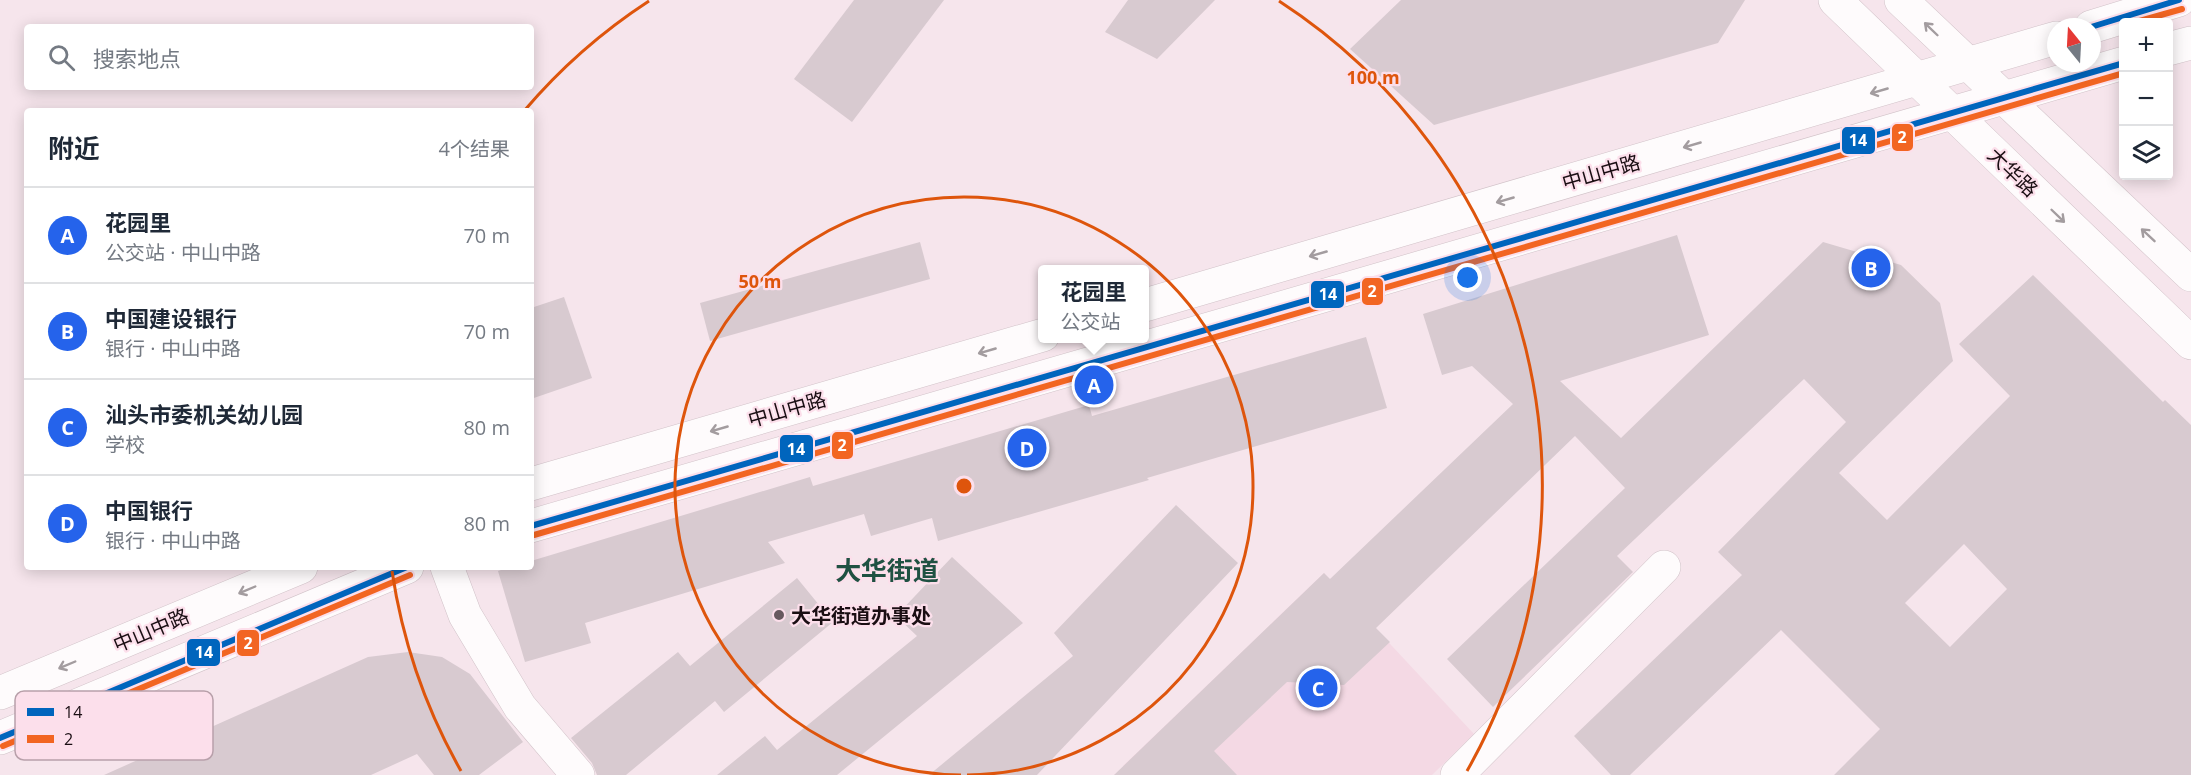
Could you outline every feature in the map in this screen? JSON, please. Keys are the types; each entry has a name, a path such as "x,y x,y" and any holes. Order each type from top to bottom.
{"main road":[{"name":"大华路","path":"1835,0 2191,343"},
{"path":"1901,0 2191,275"},
{"path":"2101,24 2180,0"},
{"name":"中山中路","path":"1149,304 2047,41"},
{"path":"2173,48 2191,43"},
{"name":"中山中路","path":"534,525 2119,64"},
{"name":"中山中路","path":"534,483 1038,336"},
{"path":"1457,775 1664,567"},
{"name":"中山中路","path":"0,693 294,570"},
{"name":"中山中路","path":"112,691 400,570"},
{"path":"448,570 465,615 520,707 578,775"},
{"name":"中山中路","path":"0,738 15,732"}],"shaded area":[{"path":"1324,573 1474,734 1432,775 1132,775 1123,766"}],"building":[{"path":"854,0 944,0 852,122 794,79"},
{"path":"1128,0 1215,0 1157,59 1105,32"},
{"path":"1401,0 1745,0 1718,43 1434,125 1350,49"},
{"path":"1677,235 1709,335 1560,381 1621,438 1823,242 1901,265 1940,303 1953,361 1839,473 1887,520 2010,396 1959,344 2033,275 2163,402 2165,400 2191,425 2191,775 1834,775 1880,729 1781,630 1630,775 1611,775 1574,736 1742,575 1718,552 1846,422 1804,379 1617,556 1633,572 1493,707 1447,659 1625,488 1575,436 1376,628 1390,642 1344,685 1287,682 1214,751 1237,775 1114,775 1324,573 1330,579 1513,404 1472,366 1442,375 1423,314","holes":["1964,544 2007,589 1950,647 1905,603"]},
{"path":"920,242 930,279 710,341 700,303"},
{"path":"564,297 592,378 534,398 534,307"},
{"path":"1366,337 1387,408 938,541 932,518 871,536 864,514 768,542 785,563 585,623 591,643 525,662 498,571 534,570 534,560 810,477 813,486 1089,405 1092,416"},
{"path":"1176,505 1238,563 1037,775 929,775 1073,656 1054,633"},
{"path":"952,557 1023,623 837,775 717,775 765,736 777,750 917,636 896,616"},
{"path":"797,578 833,622 724,712 715,701 626,775 597,775 592,763 571,738 678,652 690,666"},
{"path":"408,652 442,657 470,674 523,742 479,775 434,775 417,754 371,775 104,775 138,760 213,760 213,726 368,657"}],"transit line":[{"name":"14","path":"2101,24 2179,0"},
{"name":"2","path":"2150,18 2182,9"},
{"name":"14","path":"534,525 2119,64"},
{"name":"2","path":"534,535 2119,74"},
{"name":"14","path":"112,691 400,570"},
{"name":"2","path":"134,691 410,575"},
{"name":"14","path":"0,738 15,732"},
{"name":"2","path":"3,746 15,741"}],"place":[{"name":"中国建设银行","path":"1871,268"},
{"name":"花园里","path":"1094,385"},
{"name":"中国银行","path":"1027,448"},
{"name":"大华街道办事处","path":"779,615"},
{"name":"汕头市委机关幼儿园","path":"1318,688"}],"district":[{"name":"大华街道","path":"887,570"}]}
